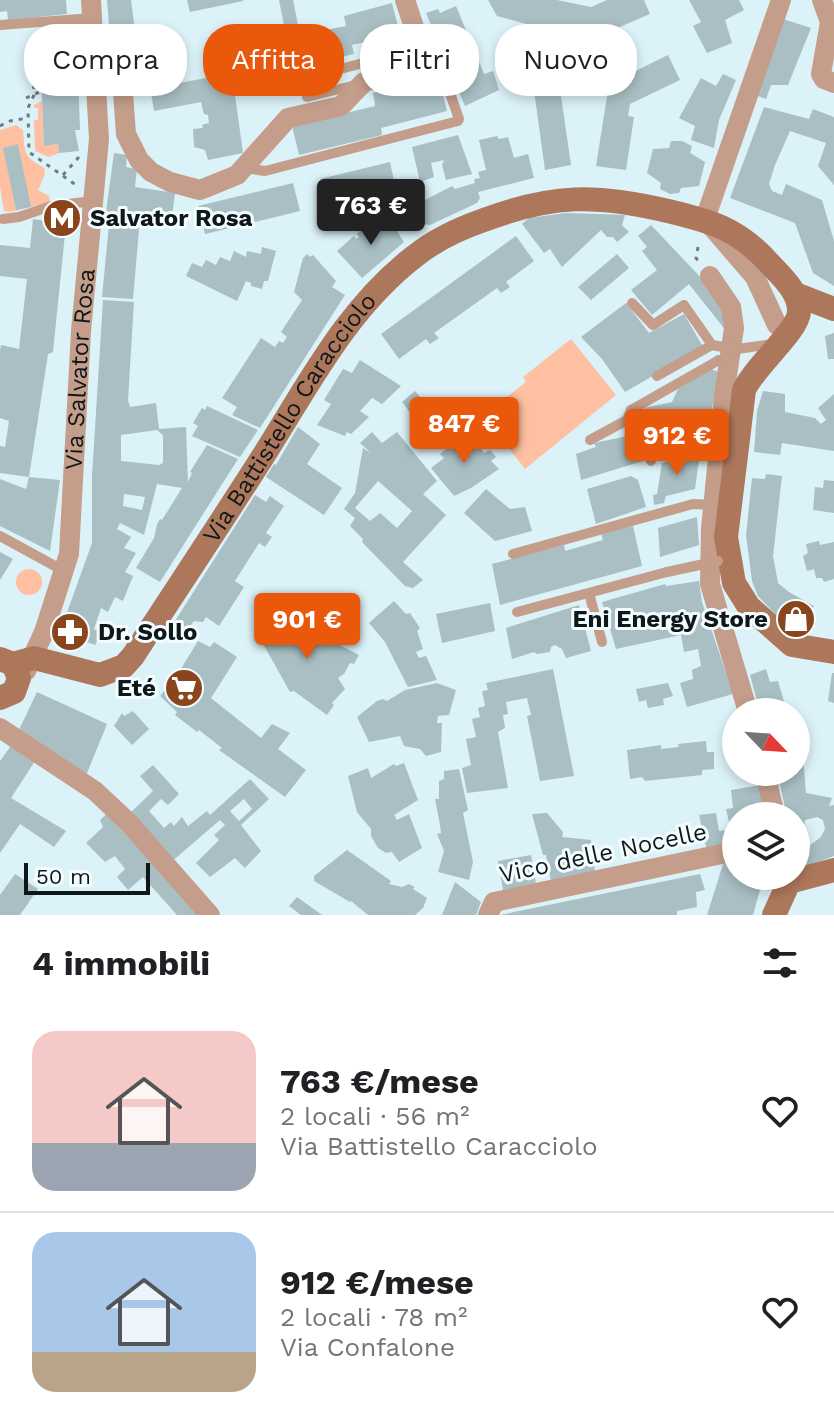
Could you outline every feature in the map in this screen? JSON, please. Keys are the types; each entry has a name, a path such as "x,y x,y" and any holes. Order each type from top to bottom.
{"main road":[{"name":"Via Battistello Caracciolo","path":"10,681 100,675 124,666 345,326 389,277 448,233 535,202 561,199 614,201 705,219 735,232 753,246 795,294"},
{"path":"795,294 834,310"},
{"path":"787,333 799,314 795,294"},
{"path":"834,310 787,333 744,368 724,560 742,599 792,645 834,652"},
{"path":"810,875 834,870"},
{"path":"774,915 783,890"}],"street":[{"path":"405,0 413,24"},
{"path":"781,0 705,219 755,277 777,325 787,333"},
{"path":"822,0 830,22 821,74 824,79 834,83"},
{"name":"Via Salvator Rosa","path":"10,681 64,571 69,554 81,331 99,139 92,9"},
{"path":"123,96 126,134 139,160 151,172 185,188 200,190 233,178 288,118 341,106 360,85"},
{"path":"710,276 731,307 734,328 724,396 710,584 744,698"},
{"path":"0,728 95,791 129,823 210,915"},
{"name":"Vico delle Nocelle","path":"488,915 494,902 722,854"}],"lane":[{"path":"0,25 92,9"},
{"path":"307,97 360,84"},
{"path":"245,168 265,171 458,121 451,96"},
{"path":"3,219 74,203 85,202 93,210"},
{"path":"632,303 653,325 684,305 718,346"},
{"path":"657,376 718,346 739,349 787,333"},
{"path":"590,440 627,420 631,410 719,360 744,368"},
{"path":"631,410 644,433 651,461"},
{"path":"513,554 693,504 714,505"},
{"path":"0,536 64,571"},
{"path":"517,612 724,560"},
{"path":"589,593 602,642"}],"path":[{"path":"26,98 31,96"},
{"path":"34,96 28,108 29,152 78,186"},
{"path":"0,126 28,118"},
{"path":"63,175 82,153"},
{"path":"696,258 698,247"}],"shaded area":[{"path":"42,101 44,146 58,144 59,153 49,157 35,151 34,120 38,120 38,108 34,105"},
{"path":"16,125 23,130 29,157 44,168 45,174 38,190 49,196 50,202 10,212 4,211 0,187 0,130"},
{"path":"571,339 616,395 525,469 483,416 526,382 523,377"},
{"path":"29,569 38,573 42,582 38,591 29,595 20,591 16,582 20,573"}],"building":[{"path":"0,0 66,0 67,14 8,20 7,11 0,12"},
{"path":"107,0 131,0 134,24 109,24"},
{"path":"187,0 243,0 243,1 190,12"},
{"path":"279,0 293,0 298,24 284,24"},
{"path":"488,0 557,0 591,7 607,0 644,0 650,14 627,24 526,24 497,16"},
{"path":"689,0 739,0 744,10 725,20 732,43 707,53 693,26 701,22"},
{"path":"392,3 397,24 360,24 360,43 352,45 354,54 344,56 344,16"},
{"path":"456,6 463,24 431,24 426,13 438,9 440,13"},
{"path":"783,19 811,28 788,85 771,85 766,99 755,95"},
{"path":"668,55 680,80 630,104 628,116 634,117 626,170 596,166 607,96 637,96 637,70"},
{"path":"479,62 484,74 493,71 495,92 465,106 461,96 479,96"},
{"path":"723,74 736,80 719,120 714,148 691,140 695,126 679,118 701,78 716,86"},
{"path":"203,79 203,96 235,96 243,153 208,160 205,150 194,147 193,129 203,128 202,125 209,123 201,102 154,111 152,96 187,96 187,82"},
{"path":"42,96 79,96 80,130 75,130 79,151 59,153 58,144 44,146"},
{"path":"373,96 443,96 447,111 381,128 382,135 299,155 292,126 375,106"},
{"path":"535,96 561,96 571,165 545,170"},
{"path":"764,107 809,119 813,109 834,117 834,185 818,166 826,143 790,131 769,184 772,191 782,195 786,184 822,200 834,241 834,286 813,273 795,223 730,198"},
{"path":"458,135 472,174 446,180 442,165 444,160 431,163 434,177 420,182 412,147"},
{"path":"497,136 499,139 508,137 514,158 528,154 534,178 478,192 480,198 477,203 430,225 422,224 407,207 405,197 421,193 425,200 452,186 455,189 475,183 474,179 480,178 478,172 486,170 479,140"},
{"path":"671,141 682,141 692,146 690,153 705,162 699,186 681,188 679,193 670,194 660,189 661,183 647,173 653,149 669,148"},
{"path":"18,144 31,207 16,210 3,148"},
{"path":"114,153 127,155 126,167 137,169 135,187 175,193 171,226 158,225 158,220 140,218 133,299 102,297 110,214 106,212"},
{"path":"390,162 396,191 327,208 320,179"},
{"path":"293,183 300,211 205,234 198,206"},
{"path":"566,213 625,215 622,225 629,232 617,242 601,230 562,267 550,249 544,253 522,224 529,218"},
{"path":"387,215 404,242 362,278 337,251 354,236 356,239 359,237 357,234 363,228 366,231"},
{"path":"33,219 66,224 53,352 48,354 29,477 0,473 0,446 5,447 9,421 0,418 0,351 1,345 19,349 27,279 0,276 0,245 30,248"},
{"path":"651,225 722,300 727,332 689,284 652,315 631,290 657,270 642,251 647,247 638,236"},
{"path":"516,236 534,261 506,282 510,287 501,293 497,288 434,333 439,338 430,344 426,339 399,359 381,334"},
{"path":"262,247 276,251 268,281 264,281 262,289 246,281 237,301 186,276 192,263 202,267 206,260 216,265 220,257 230,261 234,251 246,257 247,251 261,254"},
{"path":"307,254 310,257 313,255 336,281 332,287 345,295 260,428 232,415 237,407 222,398 261,338 275,347 287,337 281,332 302,300 294,292 303,258"},
{"path":"617,254 629,268 591,300 578,287"},
{"path":"103,300 134,302 130,407 156,403 159,429 186,427 188,482 190,472 207,445 238,459 160,582 136,568 154,538 157,524 182,488 157,484 144,535 120,523 117,529 131,537 124,548 136,553 125,572 133,576 123,601 115,597 108,612 101,608 94,629 101,633 95,645 84,641 79,651 56,643 92,543 92,476","holes":["157,430 163,435 163,463 121,461 121,435","124,494 145,497 142,510 123,506"]},
{"path":"626,303 649,333 684,314 703,347 625,392 602,359 581,337"},
{"path":"834,333 834,359 828,359 825,336"},
{"path":"360,360 401,386 382,404 372,398 360,411 369,417 351,434 347,432 345,436 317,425 331,404 324,400 343,369 352,373"},
{"path":"711,369 721,373 705,434 659,444 644,408 672,402 678,389"},
{"path":"415,391 427,405 412,415 402,402"},
{"path":"763,391 785,394 785,412 815,418 821,424 826,420 818,408 834,394 834,451 782,443 780,455 754,452 757,411"},
{"path":"207,406 258,430 240,457 192,436 198,426 193,423 202,408 205,410"},
{"path":"298,427 320,444 307,464 342,488 324,515 266,477"},
{"path":"468,430 484,453 490,450 496,457 491,461 499,469 454,496 431,468 444,458 440,454"},
{"path":"372,432 382,443 397,432 437,481 423,494 446,515 403,562 423,580 413,588 405,586 350,526 355,518 344,509 355,493 363,448 371,453 360,443","holes":["378,481 412,511 397,528 380,513 370,521 355,508"]},
{"path":"638,434 646,460 581,480 576,454 596,447 594,443"},
{"path":"700,453 695,489 666,496 664,503 654,505 653,495 657,494 662,463"},
{"path":"766,474 782,476 773,556 778,583 814,606 802,630 777,616 758,596 752,581 746,535 752,478 765,479"},
{"path":"631,476 638,480 646,507 596,524 587,489"},
{"path":"29,477 60,480 50,551 0,526 0,479 26,489"},
{"path":"824,480 834,481 834,513 813,510 815,487 823,488"},
{"path":"486,489 510,509 525,507 532,531 495,541 464,513"},
{"path":"255,495 266,502 270,496 284,506 266,533 272,537 265,547 259,543 235,581 244,587 219,626 206,617 203,622 194,621 188,629 175,621"},
{"path":"697,517 699,545 660,557 658,528"},
{"path":"633,526 642,566 500,605 492,564 564,545 565,551 603,540 601,533"},
{"path":"819,541 820,545 834,542 834,579 824,582 822,578 816,578 814,569 807,571 803,556 808,553 806,544"},
{"path":"0,552 13,559 0,580"},
{"path":"699,581 702,602 733,694 687,707 680,683 693,679 692,670 701,666 698,649 684,652 681,635 616,649 602,602 665,584"},
{"path":"394,601 406,614 410,613 420,628 417,631 423,649 416,652 419,658 426,656 437,680 408,687 385,642 369,623"},
{"path":"490,603 495,631 442,643 436,614"},
{"path":"579,605 591,651 566,658 562,649 555,645 550,652 534,652 512,659 506,628"},
{"path":"291,608 311,635 305,639 312,649 320,635 359,655 338,678 345,689 332,703 334,705 327,715 294,691 290,692 257,633"},
{"path":"198,641 210,647 214,642 237,657 211,698 261,738 272,724 290,733 278,749 306,770 285,797 175,715 177,712 160,696"},
{"path":"553,669 574,776 540,781 527,716 531,715 527,698 506,702 508,714 503,715 505,728 498,732 508,788 467,793 462,768 471,765 466,739 476,737 472,719 480,717 478,708 485,706 482,691 488,690 486,683"},
{"path":"766,669 770,682 778,681 783,698 756,698 750,675"},
{"path":"834,673 834,703 828,701"},
{"path":"437,683 456,690 449,715 438,716 437,723 442,723 441,752 426,756 420,749 404,746 400,736 369,742 357,717 377,701 387,701 405,690"},
{"path":"668,683 673,696 663,699 664,705 648,708 646,700 639,702 636,689"},
{"path":"37,692 107,724 85,778 17,734"},
{"path":"133,711 149,729 132,745 114,726 122,713 124,716"},
{"path":"706,741 707,752 714,752 714,769 702,770 702,775 645,781 642,777 630,779 627,750 661,745 661,749 679,747 678,744"},
{"path":"13,743 37,758 11,798 66,831 54,847 20,824 0,853 0,761"},
{"path":"404,763 418,800 394,815 397,820 409,814 422,848 399,862 392,852 386,853 378,848 371,836 371,829 357,812 348,776 368,768 371,778 394,764"},
{"path":"153,765 179,794 168,805 161,799 149,811 164,828 171,822 174,826 182,817 188,826 207,811 210,815 250,779 269,799 241,825 261,851 245,868 235,858 210,877 196,863 219,840 214,835 225,825 220,820 170,863 128,815 153,791 140,776","holes":["244,799 252,809 239,821 230,811"]},
{"path":"459,769 468,810 463,813 473,862 469,880 438,872 444,851 437,834 441,833 435,799 439,799 439,781 444,779 444,771"},
{"path":"761,786 765,802 732,802 731,790"},
{"path":"780,786 805,786 806,793 832,798 829,806 834,805 834,856 810,865 810,845 821,837 825,829 823,820 817,817 810,819 810,802 784,802"},
{"path":"110,811 199,915 177,915 143,877 128,890 117,877 125,869 115,856 105,862 86,843 103,827 100,820"},
{"path":"547,813 563,832 562,837 591,840 595,871 551,881 532,814"},
{"path":"716,813 719,831 722,830 722,848 707,851 699,815"},
{"path":"347,850 391,881 389,884 415,887 413,889 427,898 423,908 415,915 368,915 351,901 314,881 314,876"},
{"path":"531,855 536,884 503,890 498,861"},
{"path":"722,868 722,890 760,890 753,915 707,915"},
{"path":"15,874 38,889 20,915 0,915 0,895"},
{"path":"700,874 705,890 696,892 697,907 677,911 677,915 500,915"},
{"path":"455,882 481,902 476,915 442,915"},
{"path":"297,897 322,915 301,915 289,906"}],"place":[{"name":"Salvator Rosa","path":"62,218"},
{"name":"Eni Energy Store","path":"796,619"},
{"name":"Dr. Sollo","path":"70,632"},
{"name":"Eté","path":"184,688"}]}
